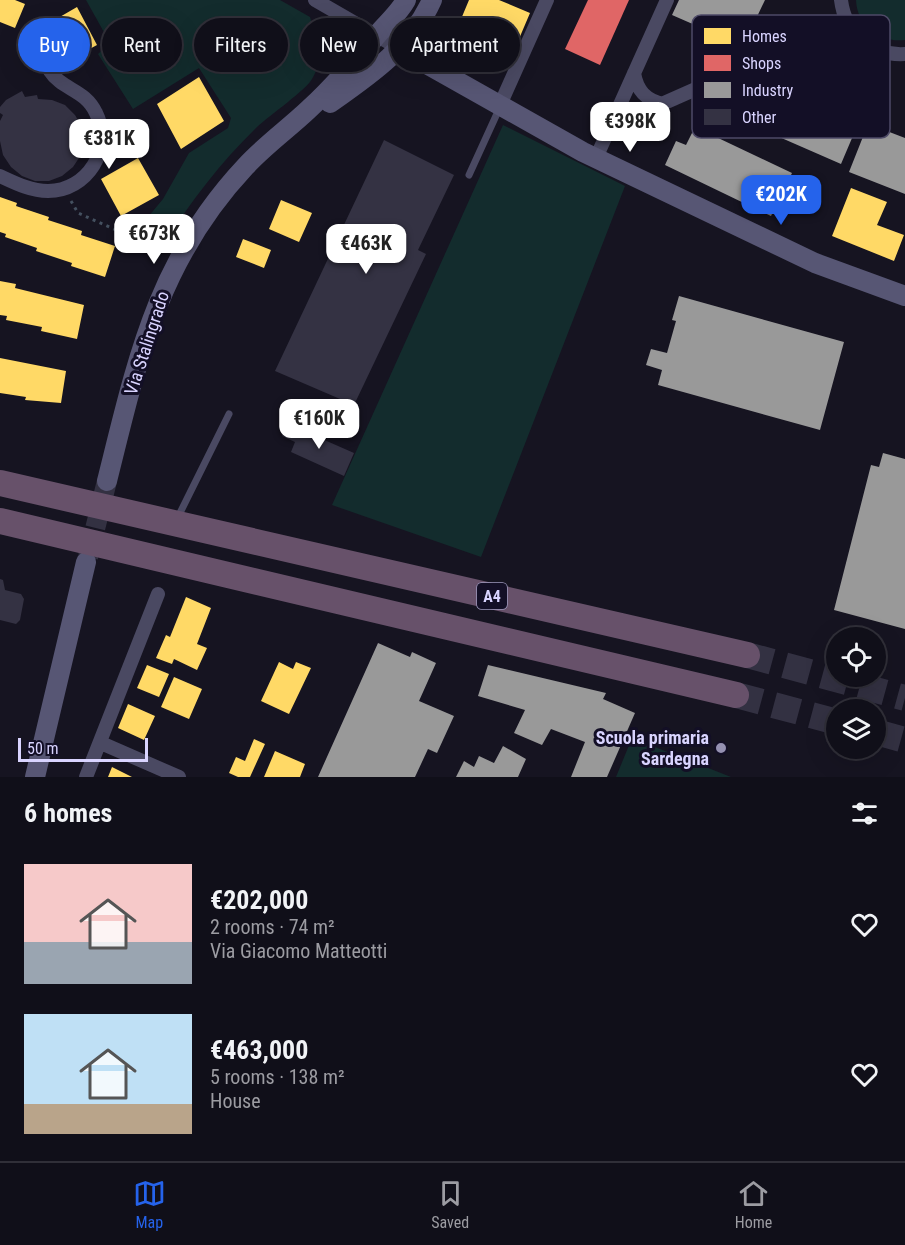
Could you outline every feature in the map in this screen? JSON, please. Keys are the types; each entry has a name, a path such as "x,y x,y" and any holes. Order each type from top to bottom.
{"highway":[{"name":"A4","path":"0,483 747,655"},
{"name":"A4","path":"0,521 736,695"}],"main road":[{"name":"Via Stalingrado","path":"378,34 406,0"},
{"name":"Via Stalingrado","path":"423,18 432,0"},
{"name":"Via Stalingrado","path":"308,111 327,105 390,57"},
{"name":"Via Stalingrado","path":"107,481 137,361 169,276 188,242 231,182 347,72"},
{"path":"441,72 596,158 815,263 905,296"},
{"path":"35,777 86,562"}],"street":[{"path":"315,0 347,18"},
{"path":"500,105 547,0"},
{"path":"596,158 667,0"},
{"path":"841,0 845,15"},
{"path":"890,53 905,54"},
{"path":"0,176 27,188 44,192 65,189 76,183 93,168 101,147 102,134 98,116 87,99 76,90 59,82 51,72"},
{"path":"634,73 636,84 642,93 651,101 663,104"},
{"path":"610,127 692,91"},
{"path":"86,777 158,594"},
{"path":"101,743 179,777"}],"lane":[{"path":"469,176 500,105"},
{"path":"175,523 229,414"}],"path":[{"path":"65,189 78,213 165,251"}],"green space":[{"path":"86,0 280,0 310,18 300,18 300,72 316,72 312,79 296,96 257,127 231,154 196,196 165,242 138,229 163,199 189,153 228,128 231,118 202,72 288,72 288,18 194,18 194,71 133,109 109,72 182,72 182,18 102,18 102,29"},
{"path":"856,0 905,0 905,40 890,39 890,15 860,15"},
{"path":"503,125 625,186 481,557 332,505"},
{"path":"632,738 731,777 616,777"}],"building: Homes":[{"path":"0,0 15,0 25,4 15,28 0,22"},
{"path":"469,0 499,0 530,13 520,36 520,18 461,18"},
{"path":"77,7 83,18 58,18"},
{"path":"90,32 97,45 90,49"},
{"path":"199,77 224,121 181,149 157,104"},
{"path":"138,158 159,195 121,216 101,179"},
{"path":"851,188 887,202 877,225 904,235 894,261 832,236"},
{"path":"0,197 17,203 16,206 49,217 48,220 82,231 81,235 115,246 105,277 71,266 72,263 36,251 37,248 5,237 6,234 0,232"},
{"path":"281,200 312,213 299,242 269,229"},
{"path":"243,239 271,250 264,268 236,257"},
{"path":"0,281 16,284 15,288 84,305 77,339 41,331 42,327 6,320 7,316 0,315"},
{"path":"0,358 66,371 61,403 25,400 26,397 0,393"},
{"path":"186,597 211,608 197,644 207,648 197,670 174,659 172,664 156,658 166,635 170,637"},
{"path":"279,662 293,669 296,662 311,668 289,714 261,701"},
{"path":"147,665 169,674 159,697 137,688"},
{"path":"174,677 202,689 189,719 161,707"},
{"path":"128,704 155,716 144,740 118,728"},
{"path":"254,739 265,744 250,777 238,777 229,773 236,757 245,761"},
{"path":"275,751 305,764 300,777 264,777"},
{"path":"112,767 132,777 108,777"}],"building: Shops":[{"path":"588,0 629,0 600,65 565,49"}],"building: Industry":[{"path":"679,0 765,0 758,15 692,15 692,24 672,15"},
{"path":"890,132 905,138 905,194 849,172 862,138 890,138"},
{"path":"692,133 692,138 718,138 792,173 771,216 665,165 676,141 686,145"},
{"path":"781,138 852,138 841,164"},
{"path":"679,296 844,342 820,430 658,385 662,370 646,365 651,349 667,353 676,321 672,320"},
{"path":"883,453 905,459 905,629 834,610 871,465 879,467"},
{"path":"378,643 410,657 412,652 436,663 419,701 454,716 437,753 428,749 415,777 318,777"},
{"path":"488,665 606,693 603,699 635,713 607,777 571,777 585,742 551,729 542,745 514,733 525,710 478,696"},
{"path":"503,746 526,759 518,777 456,777 464,761 474,767 479,756 494,763"}],"building: Other":[{"path":"22,91 25,97 37,95 38,99 52,100 65,105 82,127 84,141 81,155 73,167 62,176 49,181 35,181 22,176 11,167 3,155 0,121 3,115 0,113 0,107 6,100"},
{"path":"384,140 454,175 418,250 426,254 354,405 275,371"},
{"path":"288,424 354,453 344,476 291,452 295,442 282,436"},
{"path":"0,579 3,580 5,590 21,594 24,599 20,620 16,624 0,620"}],"tunnel":[{"path":"88,557 107,481"},
{"path":"747,655 905,698"},
{"path":"736,695 826,719"},
{"path":"886,735 905,740"}],"place":[{"name":"Scuola primaria Sardegna","path":"721,748"}]}
